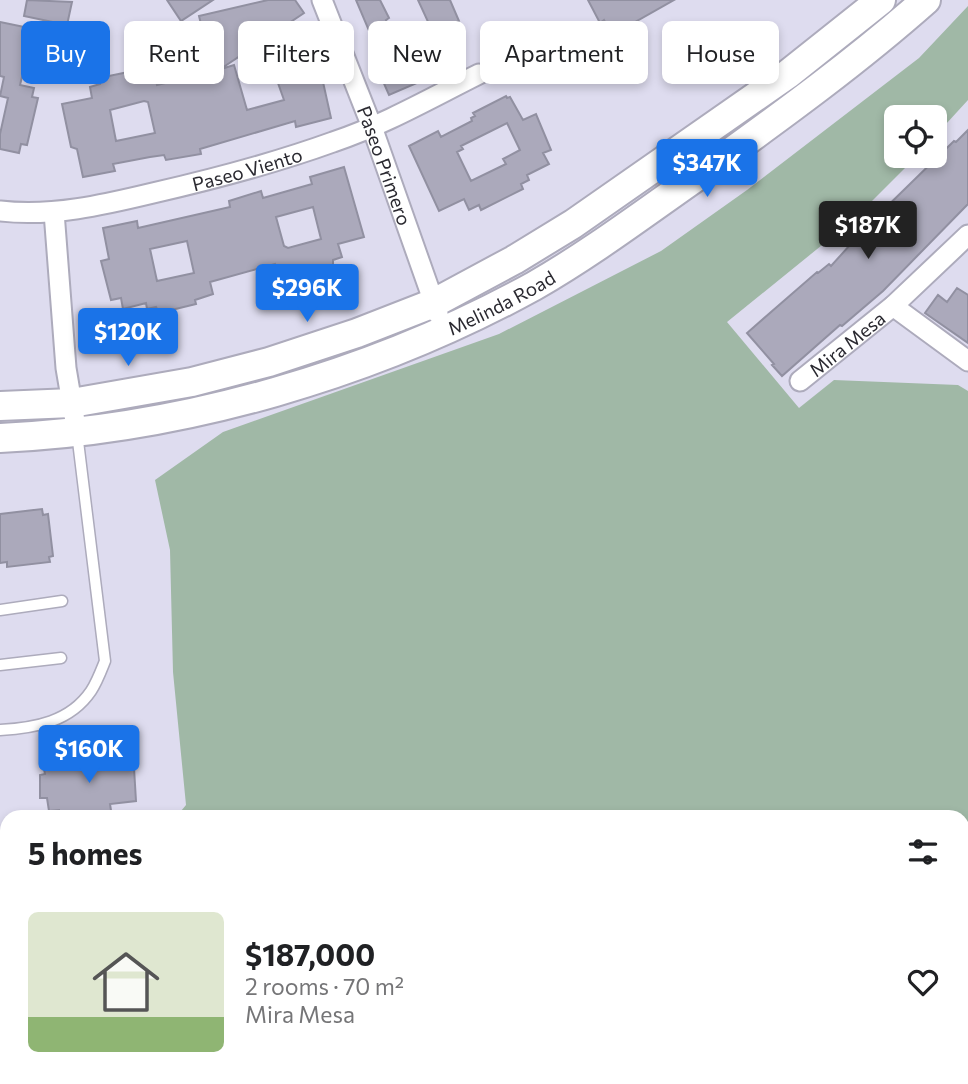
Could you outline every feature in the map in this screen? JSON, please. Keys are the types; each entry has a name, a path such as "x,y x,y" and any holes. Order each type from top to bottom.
{"main road":[{"name":"Melinda Road","path":"0,407 72,403 192,382 269,362 357,333 434,303 514,260 573,223 788,74 881,0"},
{"name":"Melinda Road","path":"0,438 76,433 237,402 379,357 444,331 537,284 643,215 832,79 926,0"}],"street":[{"name":"Paseo Primero","path":"322,0 372,127 444,331"},
{"name":"Paseo Viento","path":"0,211 54,212 105,204 214,179 372,127 479,74"},
{"path":"54,212 66,368 76,433"},
{"name":"Mira Mesa","path":"800,381 893,306 968,236"},
{"name":"Mira Mesa","path":"893,306 968,361"}],"lane":[{"path":"0,730 23,729 67,716 92,691 105,661 76,433"},
{"path":"0,610 61,601"},
{"path":"0,665 61,658"}],"green space":[{"path":"968,6 968,100 947,123 947,105 884,105 884,168 905,168 853,220 727,322 799,408 834,380 958,385 968,391 968,810 182,810 186,805 173,672 170,550 155,480 223,432 499,334 661,251 747,190 919,58"}],"building":[{"path":"27,0 72,2 68,21 48,21 24,16"},
{"path":"167,0 213,0 181,21"},
{"path":"268,0 295,0 304,13 292,21 238,21 238,57 224,67 224,21 200,21 199,16"},
{"path":"356,0 380,0 389,18 386,21 368,21 368,28"},
{"path":"418,0 450,0 459,21 428,21"},
{"path":"588,0 674,0 637,21 599,21"},
{"path":"0,22 21,26 20,85 34,88 32,97 38,98 27,145 21,144 19,153 0,149 0,134 8,98 0,96 4,77 0,76"},
{"path":"234,65 247,110 284,100 278,84 323,84 331,118 296,127 295,121 200,149 201,154 166,160 164,155 113,164 115,171 83,177 77,149 71,147 62,104 92,98 90,87 110,84 110,76 124,73 124,84 224,84 224,68","holes":["148,102 155,133 116,141 110,110"]},
{"path":"384,84 415,84 389,95"},
{"path":"506,96 510,97 523,120 536,114 551,150 543,153 549,164 527,175 529,180 521,184 523,189 481,210 479,205 469,210 464,199 439,211 409,146 438,131 441,137 472,121 471,118 475,116 473,113","holes":["507,123 520,150 503,159 506,164 471,181 457,152 463,149 461,146"]},
{"path":"968,130 968,204 883,291 782,376 747,333 817,272 829,264 831,266 926,168 947,168 947,148"},
{"path":"344,167 364,237 338,244 342,257 333,260 333,266 289,276 286,272 278,275 275,264 210,282 213,294 195,300 196,304 159,313 156,307 147,309 146,303 123,309 121,298 111,300 101,261 109,259 103,228 137,221 138,228 230,207 229,201 261,191 263,198 312,184 310,177","holes":["313,207 321,239 288,248 284,246 276,217","187,241 194,273 157,281 150,249"]},
{"path":"957,288 968,295 968,343 925,313 938,295 947,302"},
{"path":"42,509 43,515 48,514 53,556 49,557 50,562 7,567 7,562 0,563 0,514"},
{"path":"80,753 105,753 106,759 128,756 134,768 136,801 110,804 111,810 49,810 47,798 40,798 40,775 45,774 44,769 53,768 53,765 72,762 71,757 80,756"}]}
